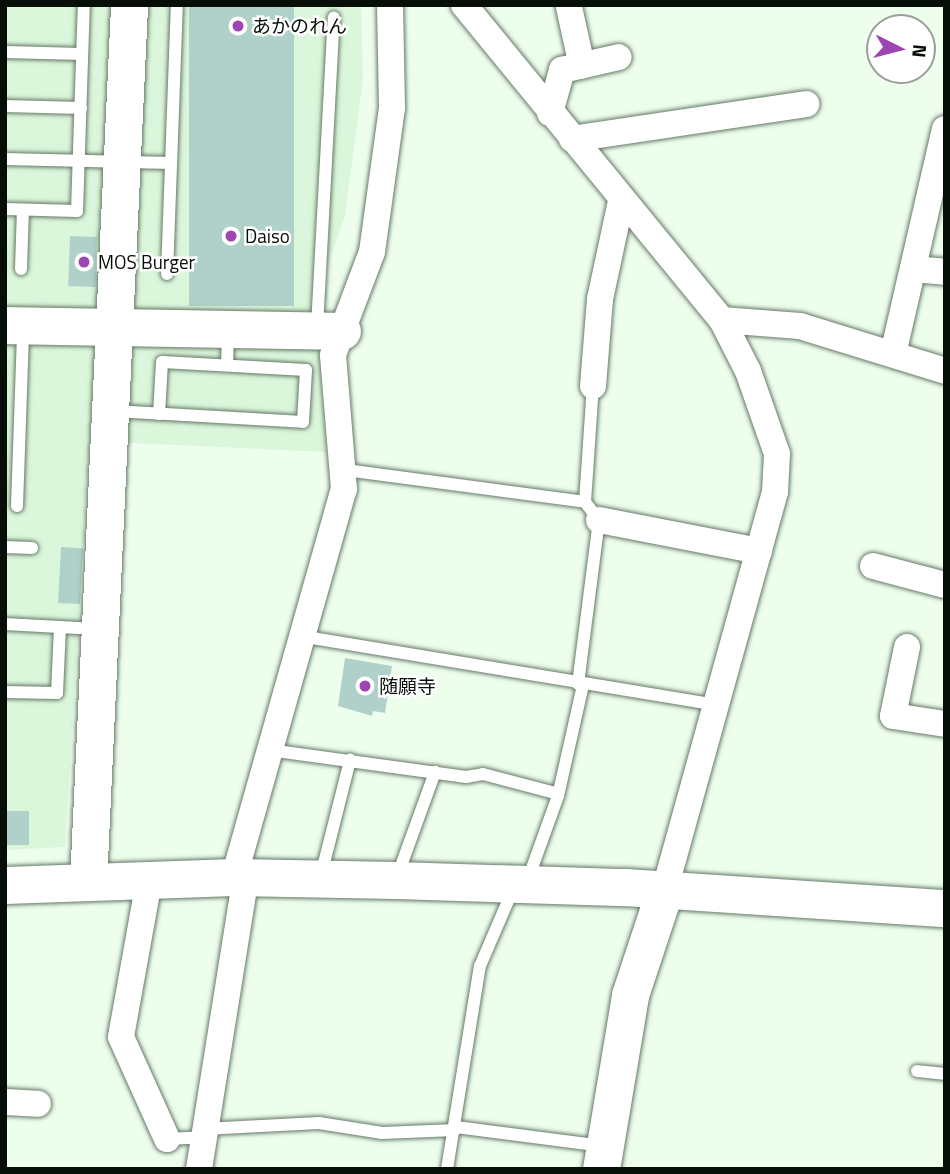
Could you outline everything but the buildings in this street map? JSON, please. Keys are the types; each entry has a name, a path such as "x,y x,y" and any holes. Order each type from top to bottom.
{"street":[{"path":"88,881 107,416 117,327 129,5"},
{"path":"199,1169 240,877 270,750 346,470 330,331 372,252 392,108 390,5"},
{"path":"464,5 621,201 722,320 748,371 777,454 775,492 759,551 664,892 630,995 602,1158"},
{"path":"569,7 582,66"},
{"path":"550,113 562,71 619,57"},
{"path":"572,139 806,104"},
{"path":"893,354 945,130"},
{"path":"593,386 600,299 621,201"},
{"path":"913,269 945,272"},
{"path":"722,320 800,326 945,370"},
{"path":"14,326 330,331"},
{"path":"592,511 759,551"},
{"path":"873,566 945,585"},
{"path":"907,647 893,716 945,724"},
{"path":"5,885 240,877 320,878 521,883 945,908"},
{"path":"149,881 121,1037 167,1139"},
{"path":"5,1102 38,1104"}],"lane":[{"path":"5,209 77,211 84,5"},
{"path":"167,275 177,5"},
{"path":"330,331 334,17"},
{"path":"5,52 82,54"},
{"path":"5,106 80,108"},
{"path":"5,159 171,163"},
{"path":"21,269 23,210"},
{"path":"14,326 17,506"},
{"path":"228,329 228,365"},
{"path":"107,416 159,414 303,422 306,370 162,362 159,414"},
{"path":"447,1169 480,966 521,883 555,793 581,685 592,511 593,386"},
{"path":"346,470 592,511"},
{"path":"5,547 32,548"},
{"path":"5,624 100,629"},
{"path":"5,692 57,693 60,627"},
{"path":"300,636 581,685 716,705"},
{"path":"270,750 435,772 483,774 555,793"},
{"path":"320,878 350,760"},
{"path":"396,880 435,772"},
{"path":"916,1071 945,1074"},
{"path":"167,1139 203,1133 319,1123 382,1133 455,1128 602,1158"}],"shaded area":[{"path":"5,5 361,5 363,79 345,216 315,302 326,452 89,441 65,847 5,850"}],"place":[{"name":"あかのれん","path":"238,26"},
{"name":"Daiso","path":"231,236"},
{"name":"MOS Burger","path":"84,262"},
{"name":"随願寺","path":"365,686"}]}
